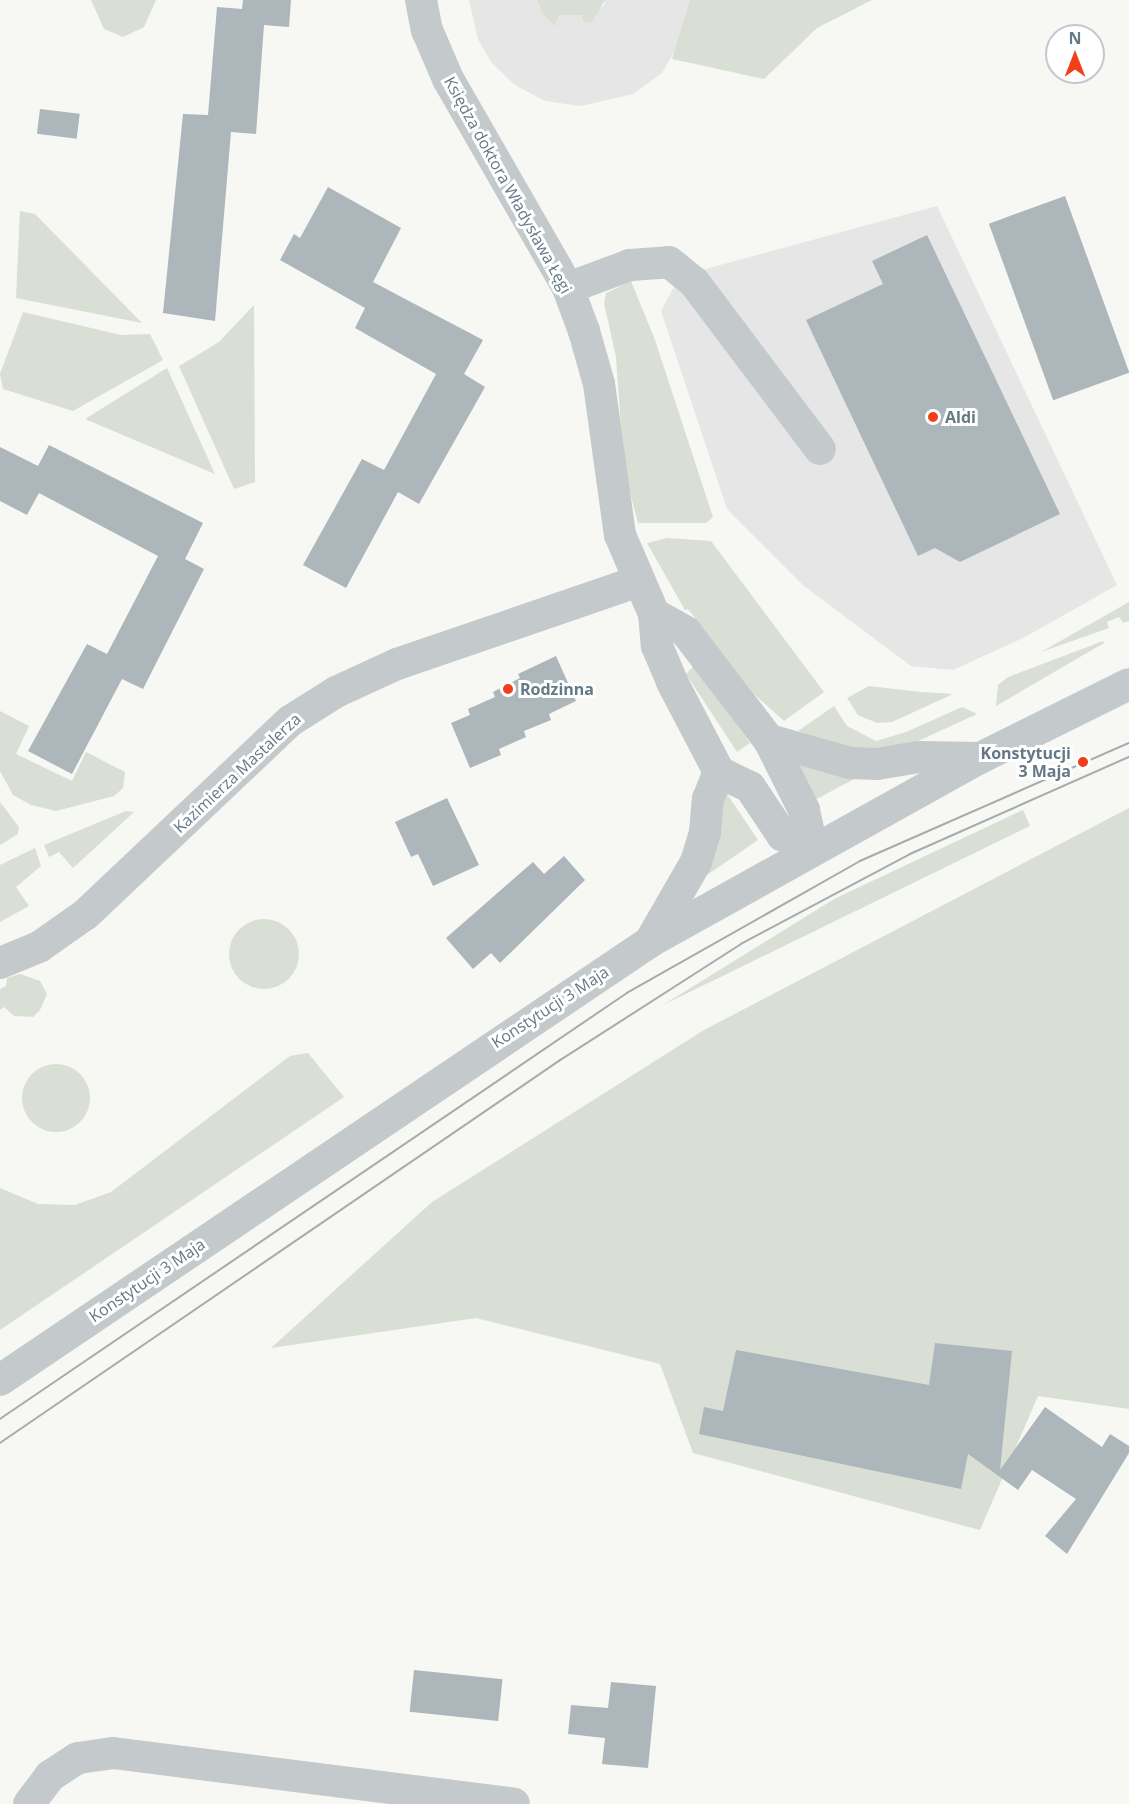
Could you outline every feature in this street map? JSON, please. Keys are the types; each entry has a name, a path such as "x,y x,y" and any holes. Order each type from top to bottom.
{"street":[{"name":"Księdza doktora Władysława Łęgi","path":"421,0 427,30 448,79 568,288 599,384 620,535 637,582 654,614 657,646 719,772"},
{"path":"568,288 630,265 669,262 694,282 820,449"},
{"name":"Kazimierza Mastalerza","path":"0,963 39,946 86,914 290,721 336,692 397,664 637,582"},
{"path":"654,614 686,633 769,740 804,810 812,849"},
{"name":"Konstytucji 3 Maja","path":"0,1380 651,941 812,849 980,758 1129,684"},
{"path":"769,740 850,764 877,764 919,757 980,758"},
{"path":"651,941 696,862 705,832 708,799 719,772 750,787 782,835 812,849"},
{"path":"29,1804 50,1776 78,1758 113,1753 514,1804"}],"shaded area":[{"path":"91,0 156,0 144,27 123,37 104,29"},
{"path":"469,0 537,0 555,25 559,15 582,15 604,6 605,0 692,0 688,28 662,73 633,94 581,106 545,101 515,85 491,62 478,39"},
{"path":"537,0 605,0 592,22 584,23 582,15 559,15 555,26 543,14"},
{"path":"690,0 872,0 817,28 764,79 672,59"},
{"path":"937,206 1117,585 1025,637 953,670 911,666 804,586 727,509 661,311 680,276"},
{"path":"20,211 35,214 142,323 16,298"},
{"path":"631,281 655,340 713,517 706,523 638,523 624,470 616,357 604,303 606,293"},
{"path":"254,305 255,482 234,489 179,366 219,342"},
{"path":"23,312 121,335 150,334 163,360 73,411 3,389 0,374"},
{"path":"167,368 215,474 85,419"},
{"path":"667,538 711,541 824,692 784,721 754,694 688,609 685,610 647,543"},
{"path":"1129,602 1129,621 1123,623 1119,617 1107,622 1109,628 1041,652"},
{"path":"1103,641 1104,643 996,706 998,685 1008,677"},
{"path":"693,667 699,669 750,743 737,752 686,674"},
{"path":"869,686 953,694 892,722 877,723 858,715 847,698"},
{"path":"834,706 847,726 876,741 906,732 962,707 977,714 903,748 865,752 826,743 798,731"},
{"path":"0,711 29,726 16,754 72,781 86,752 125,772 123,788 114,796 56,811 31,805 13,795 0,771"},
{"path":"786,754 856,778 815,800"},
{"path":"723,788 758,840 707,875"},
{"path":"0,802 19,827 18,834 0,845"},
{"path":"1129,808 1129,1409 1038,1396 980,1530 693,1453 660,1364 476,1318 271,1348 432,1202 704,1030"},
{"path":"1023,810 1030,826 663,1005 834,899"},
{"path":"126,811 134,812 73,868 59,852 49,857 44,845"},
{"path":"35,848 41,866 16,887 29,906 0,922 0,865"},
{"path":"257,919 271,919 284,925 293,934 299,947 297,967 289,979 271,989 257,989 244,983 235,974 229,961 229,947 235,934 244,925"},
{"path":"20,974 40,981 47,994 40,1010 33,1017 14,1016 4,1007 0,1010 0,989 6,986 7,978"},
{"path":"308,1053 344,1097 0,1330 0,1188 38,1204 75,1205 111,1192 290,1056"},
{"path":"49,1064 63,1064 75,1069 85,1079 90,1098 85,1117 75,1127 63,1132 49,1132 37,1127 27,1117 22,1105 22,1091 27,1079 37,1069"}],"building":[{"path":"243,0 291,0 289,27 264,25 256,134 231,132 215,321 163,313 183,114 208,115 217,7 242,9"},
{"path":"40,109 80,114 77,139 37,134"},
{"path":"328,187 401,228 373,282 483,340 464,374 485,387 419,504 398,492 346,588 303,565 362,459 384,470 436,374 355,328 365,308 280,260 294,234 300,238"},
{"path":"1065,196 1129,373 1053,400 989,224"},
{"name":"Aldi","path":"927,235 1060,514 960,562 935,548 918,556 806,320 883,284 872,261"},
{"path":"49,445 203,523 185,559 204,569 143,689 122,679 72,774 28,751 87,644 107,654 158,556 39,493 27,515 0,501 0,447 38,466"},
{"path":"556,656 576,701 549,714 551,720 524,731 526,737 499,749 501,755 470,768 451,723 470,715 468,709 495,697 493,692 520,678 518,674"},
{"path":"447,798 479,865 433,886 418,854 411,857 395,822"},
{"path":"564,856 585,880 500,963 491,953 473,969 446,938 533,862 544,874"},
{"path":"935,1343 1012,1351 1000,1470 1045,1407 1102,1447 1110,1434 1129,1446 1129,1453 1067,1554 1045,1536 1076,1499 1032,1470 1018,1490 968,1454 961,1489 699,1434 704,1407 723,1411 736,1350 929,1385"},
{"path":"414,1670 503,1679 498,1721 410,1712"},
{"path":"611,1682 656,1686 648,1768 602,1764 605,1738 568,1734 571,1705 608,1708"}],"tram line":[{"path":"0,1419 627,993 860,861 1129,743"},
{"path":"0,1443 559,1061 741,944 910,854 1129,757"}],"place":[{"name":"Aldi","path":"933,417"},
{"name":"Rodzinna","path":"508,689"},
{"name":"Konstytucji 3 Maja","path":"1083,762"}]}
